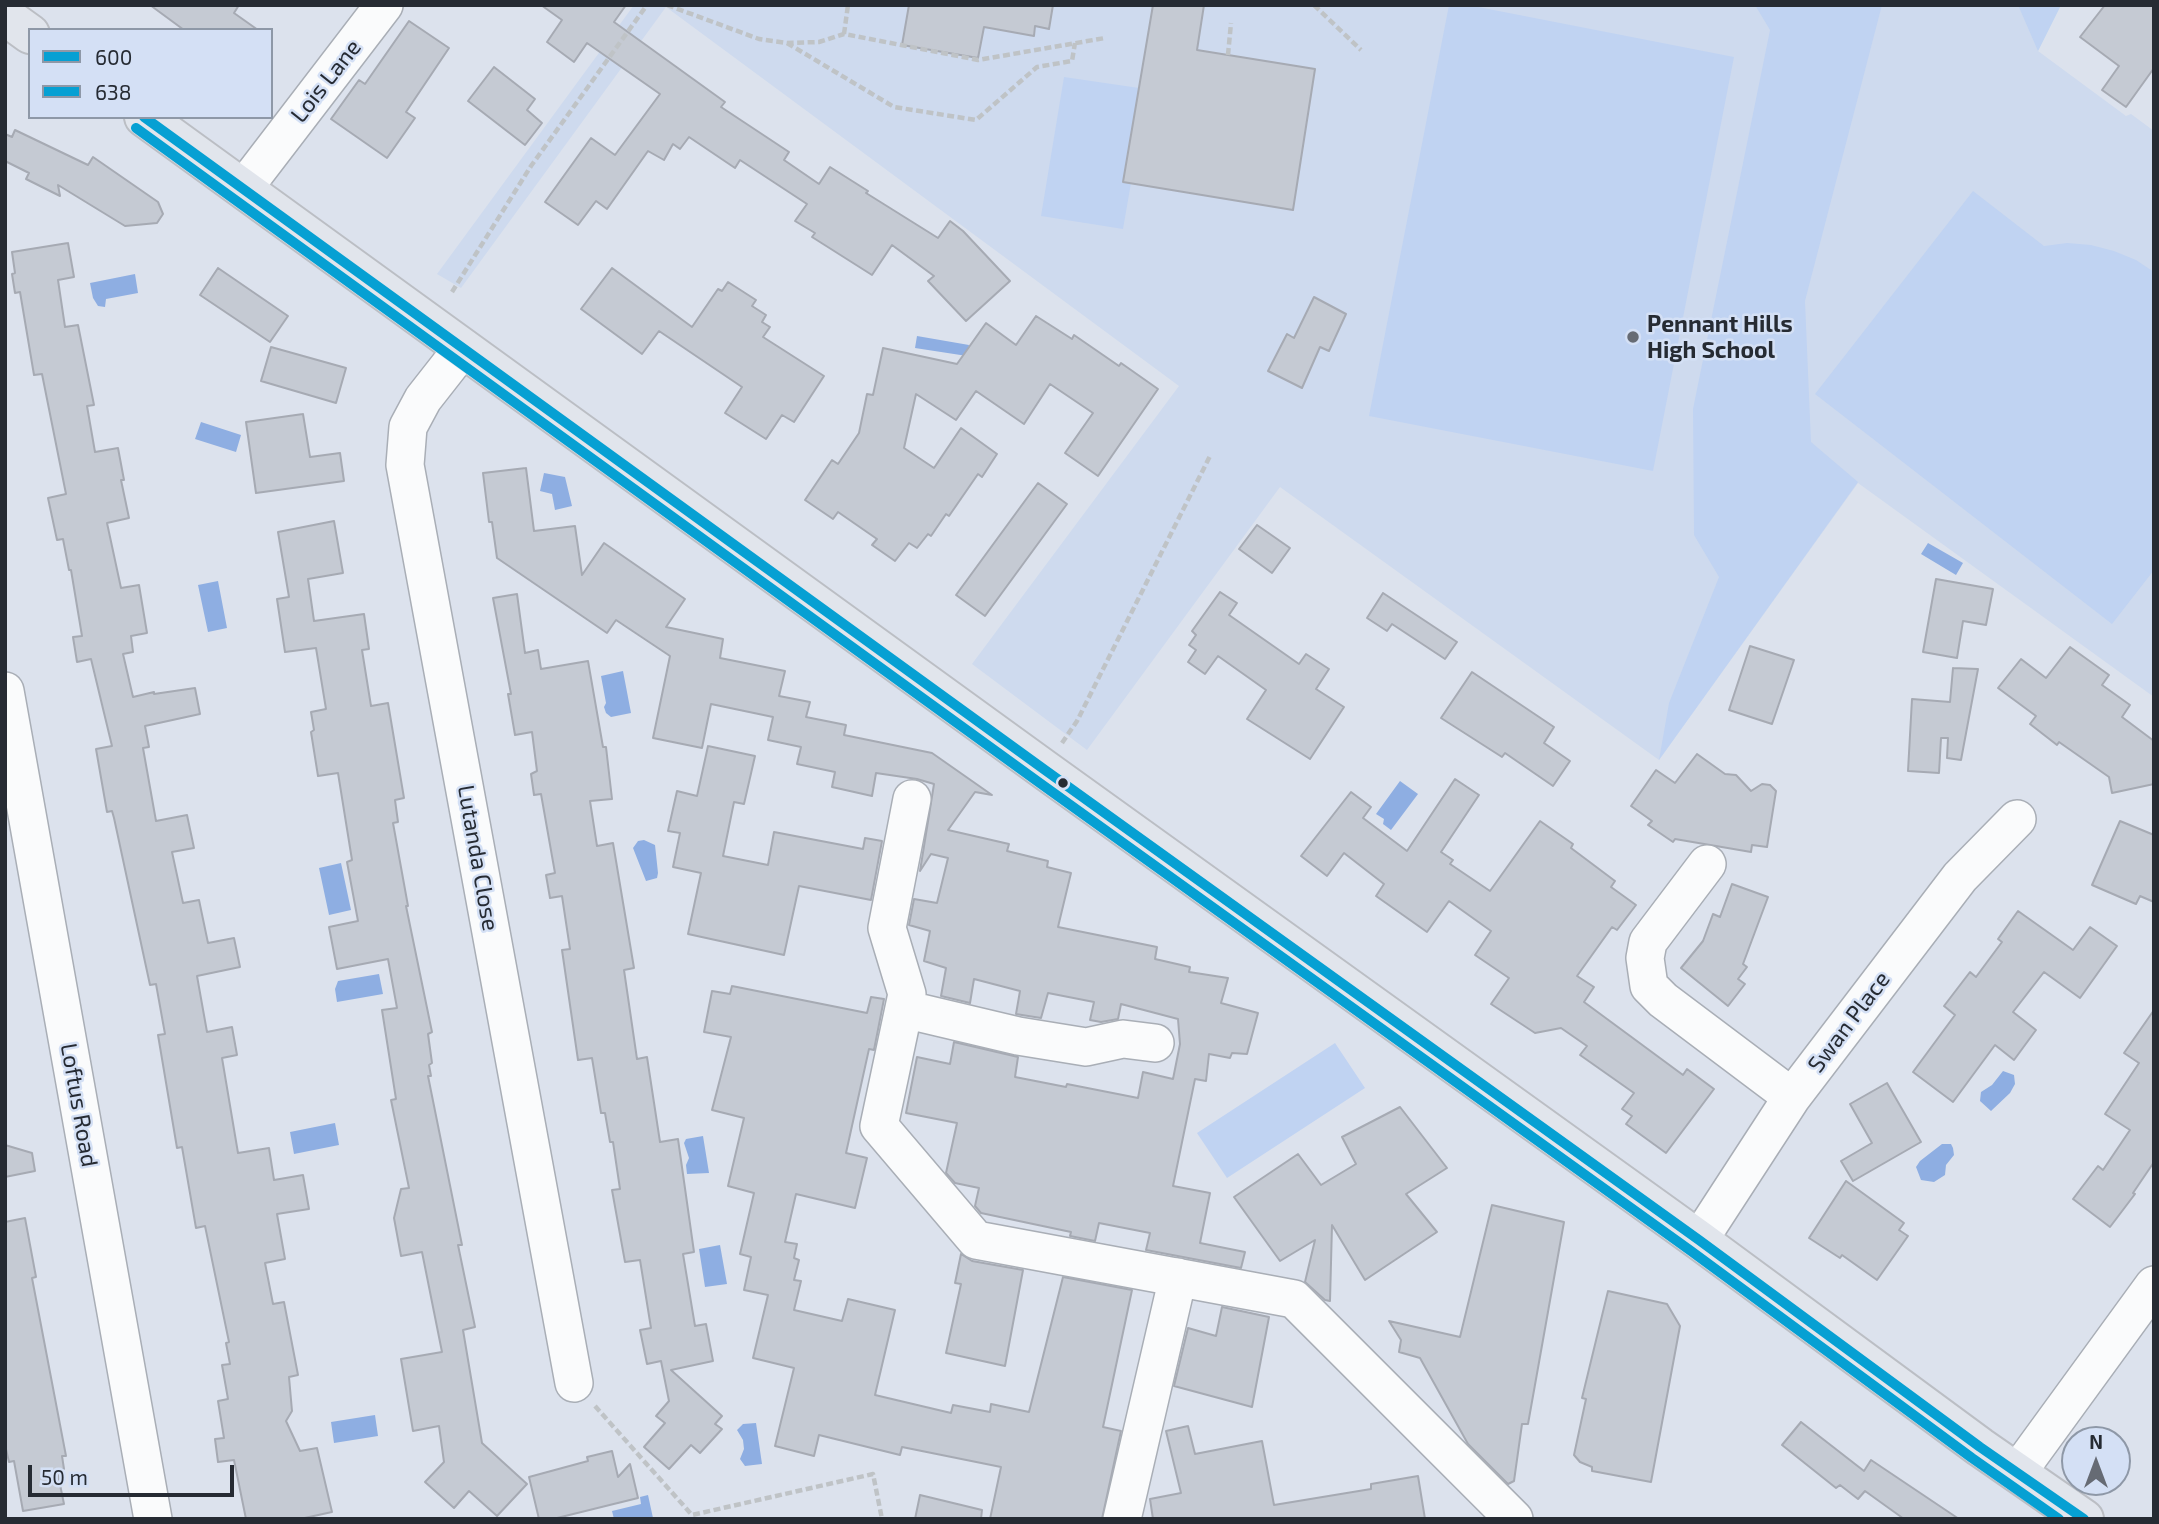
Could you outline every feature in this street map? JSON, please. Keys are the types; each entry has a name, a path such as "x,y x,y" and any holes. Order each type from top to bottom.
{"main road":[{"path":"5,16 28,33"},
{"path":"147,119 2084,1519"}],"street":[{"name":"Lois Lane","path":"243,189 384,5"},
{"name":"Lutanda Close","path":"463,348 423,399 408,428 405,465 574,1383"},
{"name":"Loftus Road","path":"5,691 153,1519"},
{"path":"912,799 887,928 907,995 879,1126 976,1240 1294,1299 1514,1519"},
{"name":"Swan Place","path":"1699,1240 1791,1097 1960,877 2017,819"},
{"path":"1707,864 1648,942 1645,958 1649,986 1663,1000 1791,1097"},
{"path":"904,1009 1018,1036 1086,1047 1122,1039 1155,1044"},
{"path":"1122,1519 1178,1277"},
{"path":"2017,1473 2154,1285"}],"path":[{"path":"452,292 531,166 647,5"},
{"path":"667,5 759,39 787,43 819,41 845,34 978,60 1105,38"},
{"path":"845,34 848,5"},
{"path":"1314,5 1361,50"},
{"path":"1228,55 1231,23"},
{"path":"787,43 894,107 976,120 1037,67 1072,61 1075,43"},
{"path":"1045,770 1077,721 1211,454"},
{"path":"574,1383 692,1515 873,1474 882,1519"}],"shaded area":[{"name":"Pennant Hills High School","path":"634,5 2061,5 2038,51 2126,116 2131,114 2154,131 2154,697 1858,483 1659,760 1280,487 1087,750 972,664 1179,386 666,7 461,288 437,274"},
{"path":"1449,5 1468,5 1734,57 1653,471 1369,416"},
{"path":"1755,5 1882,5 1805,301 1811,442 1858,482 1659,760 1669,703 1719,577 1694,535 1693,409 1770,30"},
{"path":"2018,5 2061,5 2038,51"},
{"path":"1064,77 1139,88 1123,181 1131,183 1123,229 1041,216"},
{"path":"1973,191 2044,246 2067,243 2091,245 2136,260 2154,272 2154,570 2112,624 1815,394"},
{"path":"1335,1043 1365,1088 1227,1178 1197,1133"}],"water":[{"path":"135,274 138,293 106,299 105,307 98,306 90,283"},
{"path":"917,336 969,345 967,356 915,348"},
{"path":"201,422 241,435 236,452 195,439"},
{"path":"544,473 565,477 572,506 555,510 552,494 540,491"},
{"path":"1928,543 1963,563 1956,575 1921,554"},
{"path":"218,581 227,628 208,632 198,585"},
{"path":"623,671 631,713 611,717 604,707 606,703 601,676"},
{"path":"1400,781 1418,794 1391,830 1383,824 1384,819 1376,814"},
{"path":"644,840 655,845 658,873 657,878 646,881 633,848 638,841"},
{"path":"341,863 351,910 329,915 319,868"},
{"path":"379,974 383,994 337,1002 335,989 338,981"},
{"path":"2003,1071 2014,1075 2015,1084 2010,1093 1991,1111 1980,1101 1981,1092 1992,1085"},
{"path":"335,1123 339,1145 294,1154 290,1132"},
{"path":"703,1136 709,1173 687,1174 686,1165 689,1158 684,1143 686,1139"},
{"path":"1942,1144 1951,1144 1954,1155 1946,1165 1945,1175 1934,1182 1921,1180 1916,1167"},
{"path":"720,1245 727,1284 705,1287 699,1249"},
{"path":"375,1415 378,1436 334,1443 331,1422"},
{"path":"756,1423 762,1464 745,1466 740,1459 744,1449 743,1440 737,1430 743,1424"},
{"path":"648,1495 653,1518 614,1519 612,1511 641,1504 640,1497"}],"building":[{"path":"150,5 239,5 234,13 255,28 181,28"},
{"path":"541,5 626,5 614,22 725,102 721,107 789,152 784,160 819,184 830,167 938,238 950,221 963,231 1010,281 966,321 928,281 934,276 892,245 872,275 812,237 815,233 795,221 807,204 740,160 735,168 689,137 680,149 673,144 664,160 648,151 607,209 596,201 578,225 545,202 591,138 615,155 660,94 587,43 574,62 547,42 562,20"},
{"path":"909,5 1053,5 1049,29 1035,26 1034,36 984,27 978,58 902,45"},
{"path":"1153,5 1204,5 1197,50 1315,69 1293,210 1123,182"},
{"path":"2105,5 2154,5 2154,68 2126,107 2102,90 2119,66 2080,37"},
{"path":"409,21 449,48 406,112 415,118 387,158 331,119 359,80 365,84"},
{"path":"494,67 535,99 527,110 542,123 525,145 468,101"},
{"path":"15,130 88,165 93,157 158,202 163,214 157,223 125,226 58,185 60,196 26,179 29,173 5,161 5,134 12,137"},
{"path":"68,243 74,277 58,280 65,327 78,325 94,405 87,406 95,452 118,448 129,518 107,523 121,588 139,585 147,633 131,636 133,652 123,654 133,697 195,688 200,714 145,726 149,747 143,748 156,821 187,815 194,848 172,852 183,903 199,900 208,943 234,938 240,967 197,976 207,1032 232,1027 237,1055 222,1058 238,1153 269,1148 274,1180 303,1175 309,1209 277,1214 285,1259 265,1263 273,1304 284,1302 298,1375 289,1377 292,1411 286,1421 300,1451 317,1448 332,1512 300,1519 246,1519 234,1460 218,1462 215,1439 224,1438 218,1401 228,1399 222,1365 230,1364 226,1343 229,1342 205,1226 196,1228 182,1147 177,1148 158,1035 165,1034 156,984 150,985 114,818 112,811 107,812 96,749 112,746 91,659 77,662 73,637 82,636 71,570 63,539 57,540 48,498 66,494 42,374 34,375 20,292 15,293 12,274 15,273 12,252"},
{"path":"218,268 288,316 270,342 200,295"},
{"path":"612,268 692,327 718,289 722,291 728,282 756,300 752,306 766,315 762,322 770,327 763,337 824,376 794,422 782,415 766,439 725,413 742,387 659,331 642,354 581,309"},
{"path":"1314,297 1346,314 1329,351 1320,347 1302,388 1268,371 1287,334 1294,338"},
{"path":"1036,316 1072,339 1074,335 1119,366 1121,363 1158,389 1098,476 1065,453 1093,413 1050,384 1024,424 976,391 956,420 916,394 904,448 934,468 961,428 997,454 982,477 978,474 949,516 946,514 931,536 928,534 917,548 909,543 895,561 872,545 877,539 838,512 833,519 805,500 832,460 838,464 859,433 867,394 873,395 883,348 957,364 986,323 1016,345"},
{"path":"271,347 346,368 336,403 261,381"},
{"path":"303,414 310,457 340,453 344,481 256,493 246,422"},
{"path":"526,468 534,531 575,526 582,575 604,543 685,599 666,627 723,639 720,658 785,671 779,696 810,702 806,717 846,725 844,735 932,753 992,795 975,792 948,830 1009,844 1007,851 1048,861 1047,867 1071,873 1058,927 1157,947 1155,959 1190,967 1189,972 1228,978 1221,1003 1258,1013 1247,1054 1232,1053 1230,1058 1209,1054 1206,1081 1195,1079 1173,1186 1210,1193 1200,1243 1245,1252 1241,1268 1146,1250 1150,1233 1099,1223 1095,1241 1070,1236 1071,1232 981,1213 975,1206 979,1188 955,1183 946,1173 957,1123 906,1113 917,1057 950,1064 954,1042 1018,1057 1015,1077 1138,1098 1143,1072 1173,1079 1180,1044 1178,1019 1121,1004 1118,1019 1101,1022 1090,1020 1094,1002 1048,993 1041,1018 1016,1014 1020,991 974,979 970,1003 941,996 946,968 924,961 930,931 909,925 914,899 937,903 948,858 931,854 920,871 934,784 876,773 872,796 832,787 835,772 797,764 801,747 768,740 773,717 711,704 702,748 653,738 670,656 616,620 607,633 497,558 483,473"},
{"path":"1038,483 1067,504 985,616 956,595"},
{"path":"334,521 343,573 308,579 314,621 364,614 369,649 362,650 371,706 388,703 404,798 395,800 398,822 393,823 406,906 432,1032 428,1034 432,1063 429,1065 431,1076 428,1076 462,1245 458,1245 475,1327 463,1330 482,1443 527,1484 497,1516 469,1491 454,1508 425,1482 444,1462 439,1426 413,1431 401,1359 442,1352 422,1252 401,1256 394,1218 401,1189 409,1188 391,1100 396,1099 382,1010 397,1008 388,959 337,969 329,927 358,921 347,862 352,860 338,773 318,776 311,732 314,730 311,712 326,709 316,648 285,652 277,599 289,597 278,532"},
{"path":"1257,525 1290,548 1272,573 1239,549"},
{"path":"1936,579 1993,589 1986,625 1963,621 1957,658 1923,652"},
{"path":"1220,592 1237,603 1229,615 1299,664 1306,654 1329,669 1316,689 1344,707 1310,759 1247,719 1266,690 1218,656 1205,674 1188,662 1196,650 1189,645 1196,635 1192,631"},
{"path":"1383,593 1457,642 1445,659 1392,624 1387,631 1367,618"},
{"path":"517,594 525,653 538,650 541,669 588,661 603,747 606,747 612,799 590,801 597,846 613,843 634,968 624,970 637,1059 647,1057 660,1142 678,1139 694,1252 683,1254 695,1326 706,1324 713,1361 671,1370 722,1416 715,1424 722,1429 700,1453 691,1445 669,1469 644,1447 665,1423 656,1416 669,1401 661,1361 647,1364 640,1330 651,1328 640,1260 625,1262 612,1190 620,1189 613,1142 610,1142 605,1113 601,1113 592,1058 578,1060 562,950 570,949 562,896 550,898 546,875 555,873 541,794 534,795 531,774 537,771 532,732 515,735 508,694 511,694 493,598"},
{"path":"1750,646 1794,660 1772,724 1729,710"},
{"path":"2070,647 2109,675 2102,685 2130,705 2122,717 2154,741 2154,784 2112,793 2109,777 2059,742 2057,745 2030,724 2036,716 1998,688 2021,659 2046,678"},
{"path":"1953,668 1978,669 1961,760 1947,758 1948,738 1941,738 1939,773 1908,771 1912,699 1950,702"},
{"path":"1472,672 1554,727 1544,743 1570,761 1553,786 1505,753 1502,757 1441,718"},
{"path":"708,746 755,756 744,804 734,802 723,856 768,865 774,832 863,849 865,838 882,841 871,900 799,886 784,955 688,934 701,873 673,867 680,833 668,831 677,791 697,796"},
{"path":"1697,754 1725,774 1736,775 1751,791 1762,784 1770,785 1776,791 1767,847 1752,845 1751,852 1675,839 1673,842 1648,825 1652,821 1631,806 1656,770 1675,783"},
{"path":"1455,779 1479,795 1441,852 1453,860 1450,864 1490,891 1540,821 1573,844 1571,848 1615,881 1611,887 1636,905 1617,930 1612,927 1577,976 1594,987 1584,1002 1683,1075 1687,1069 1714,1089 1666,1153 1626,1124 1632,1116 1622,1109 1634,1093 1580,1055 1587,1046 1561,1028 1535,1033 1491,1004 1509,978 1475,955 1491,931 1449,901 1427,932 1376,896 1384,884 1344,853 1327,876 1301,856 1351,792 1371,807 1363,818 1407,851"},
{"path":"2120,821 2154,835 2154,902 2140,896 2136,904 2092,885"},
{"path":"1732,884 1768,897 1743,964 1747,967 1738,979 1745,984 1728,1006 1681,968 1703,941 1713,914 1720,917"},
{"path":"2018,911 2073,950 2090,927 2117,946 2080,998 2044,972 2013,1012 2036,1030 2014,1060 1995,1045 1953,1102 1913,1072 1955,1015 1944,1006 1970,972 1976,977 2002,942 1998,939"},
{"path":"732,986 867,1013 871,997 884,999 874,1050 869,1049 846,1153 867,1158 855,1208 796,1194 785,1242 797,1244 794,1258 799,1260 794,1280 801,1281 794,1310 842,1321 848,1299 895,1310 875,1395 951,1413 953,1405 990,1412 991,1404 1029,1412 1063,1277 1132,1290 1103,1427 1121,1431 1102,1519 990,1519 1001,1467 902,1447 900,1455 819,1435 814,1456 775,1446 794,1368 753,1358 768,1295 744,1290 751,1257 740,1254 754,1193 728,1186 744,1118 712,1110 731,1037 704,1032 712,991 730,994"},
{"path":"2154,1010 2154,1162 2133,1193 2135,1194 2110,1227 2073,1199 2098,1166 2103,1170 2130,1130 2105,1114 2139,1063 2124,1053"},
{"path":"1887,1083 1921,1142 1853,1181 1841,1161 1872,1143 1850,1104"},
{"path":"1400,1107 1447,1168 1406,1194 1437,1232 1365,1280 1332,1225 1330,1301 1325,1300 1305,1282 1315,1240 1280,1261 1234,1197 1298,1154 1321,1185 1356,1164 1342,1137"},
{"path":"5,1145 32,1153 35,1171 5,1177"},
{"path":"1846,1181 1904,1223 1899,1230 1908,1236 1877,1280 1842,1255 1840,1258 1809,1238"},
{"path":"1492,1205 1564,1222 1528,1424 1522,1424 1514,1481 1508,1484 1468,1444 1420,1358 1399,1352 1401,1340 1389,1321 1460,1337"},
{"path":"25,1218 36,1277 32,1278 66,1456 62,1456 64,1469 57,1470 64,1504 23,1511 14,1461 9,1462 5,1445 5,1222"},
{"path":"961,1254 972,1261 1023,1270 1005,1366 946,1353 961,1284 955,1283"},
{"path":"1608,1291 1667,1304 1680,1326 1651,1482 1592,1471 1592,1467 1580,1462 1574,1455 1586,1399 1582,1398"},
{"path":"1222,1307 1269,1317 1252,1407 1174,1386 1188,1328 1216,1336"},
{"path":"1801,1422 1864,1471 1871,1460 1959,1519 1904,1519 1865,1491 1858,1499 1840,1485 1836,1488 1782,1445"},
{"path":"1188,1426 1195,1454 1262,1441 1274,1505 1371,1489 1371,1484 1418,1476 1425,1519 1153,1519 1150,1499 1181,1493 1166,1431"},
{"path":"612,1451 618,1477 630,1464 638,1498 553,1519 539,1519 529,1477 588,1461 587,1457"},
{"path":"920,1495 982,1510 981,1519 915,1519"}],"transit line":[{"name":"600","path":"147,119 1699,1240 1980,1447 2084,1519"},
{"name":"638","path":"136,128 2059,1519"}],"place":[{"name":"Pennant Hills High School","path":"1633,337"}]}
